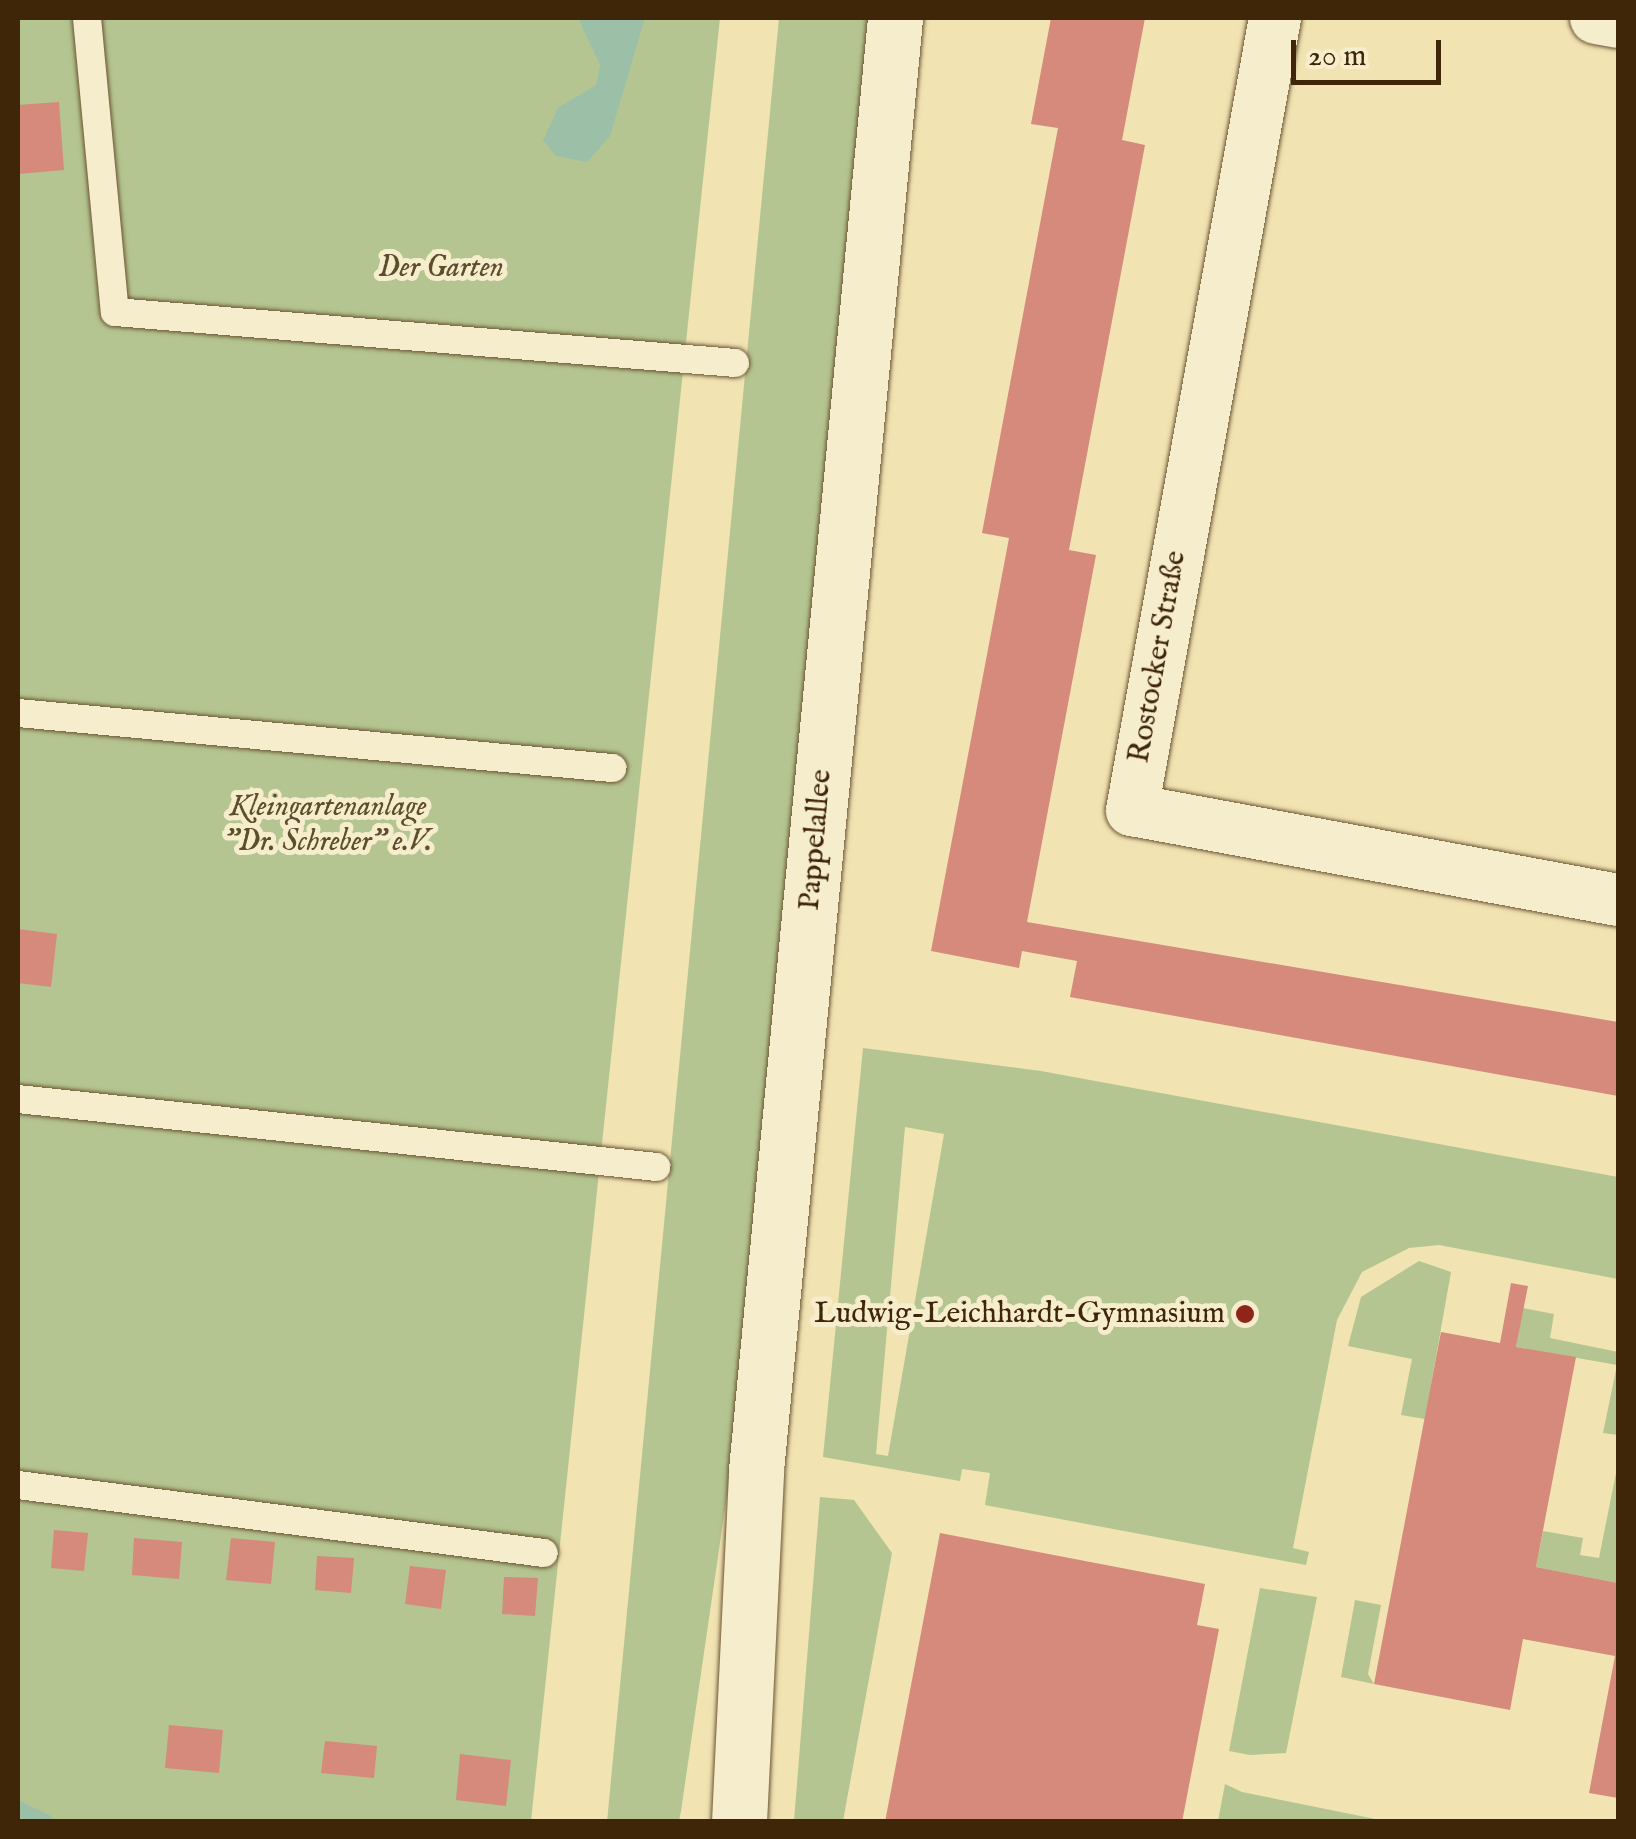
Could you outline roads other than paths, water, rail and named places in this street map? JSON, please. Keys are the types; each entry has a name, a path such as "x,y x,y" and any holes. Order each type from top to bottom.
{"main road":[{"name":"Pappelallee","path":"739,1822 741,1664 895,18"},
{"name":"Pappelallee","path":"700,1822 741,1664"}],"street":[{"name":"Rostocker Straße","path":"1274,18 1132,810 1618,900"},
{"path":"1596,18 1618,22"}],"lane":[{"path":"87,18 115,312 735,363"},
{"path":"18,713 612,768"},
{"path":"18,1100 656,1167"},
{"path":"18,1485 544,1553"}],"waterway":[{"path":"18,1808 47,1822"}],"place":[{"name":"Ludwig-Leichhardt-Gymnasium","path":"1245,1314"}],"park label":[{"name":"Der Garten","path":"441,268"},
{"name":"Kleingartenanlage \"Dr. Schreber\" e.V.","path":"328,824"}]}
